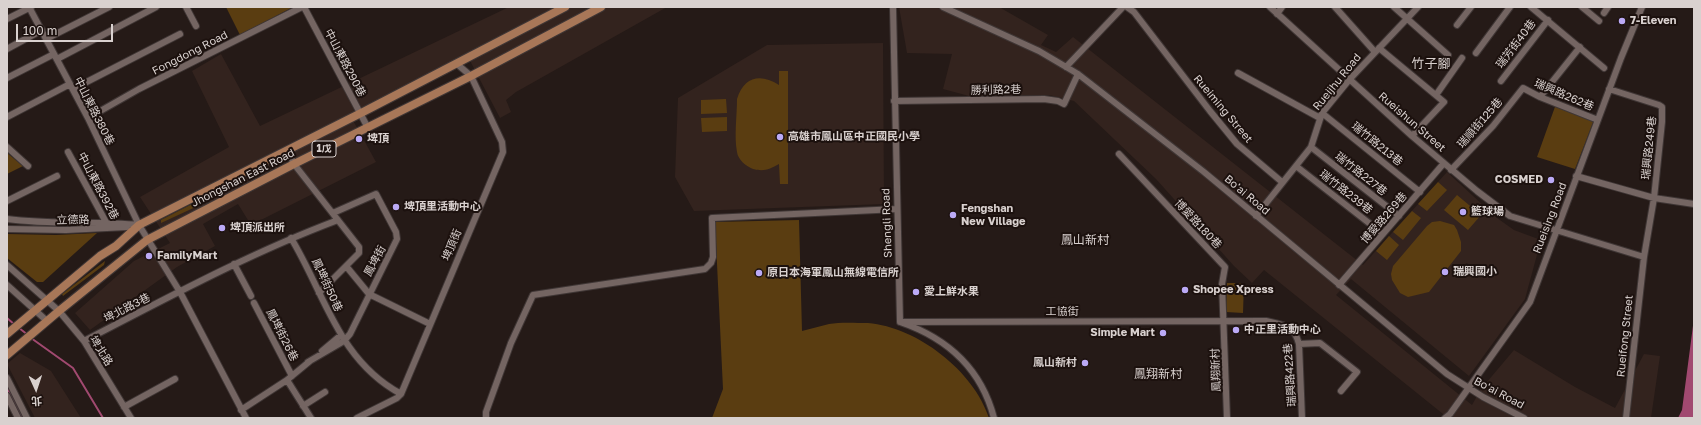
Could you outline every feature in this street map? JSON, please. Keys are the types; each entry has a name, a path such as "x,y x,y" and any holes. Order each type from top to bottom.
{"main road":[{"name":"Jhongshan East Road","path":"10,331 100,256 116,246 139,225 457,64 565,7"},
{"name":"Jhongshan East Road","path":"7,355 59,311 132,254 147,240 294,164 471,76 601,7"}],"street":[{"path":"7,20 30,7"},
{"name":"中山東路380巷","path":"30,7 88,118 139,225"},
{"path":"46,39 109,7"},
{"path":"7,78 156,7"},
{"path":"186,7 196,26"},
{"name":"中山東路290巷","path":"303,7 368,128"},
{"name":"Fongdong Road","path":"88,118 139,89 303,7"},
{"name":"Shengli Road","path":"893,7 900,322"},
{"name":"Bo'ai Road","path":"943,7 1039,51 1078,74 1204,172 1339,285 1468,388 1512,414 1524,418"},
{"path":"1066,67 1123,7"},
{"name":"Rueiming Street","path":"1127,7 1134,12 1237,144 1282,182"},
{"path":"1134,12 1139,7"},
{"name":"Rueishun Street","path":"1270,7 1349,80 1451,170 1510,216 1556,230"},
{"path":"1277,14 1282,7"},
{"path":"1335,7 1377,50 1444,102 1412,136"},
{"path":"1394,7 1448,55"},
{"name":"Rueijhu Road","path":"1256,216 1311,147 1321,115 1349,80 1418,7"},
{"path":"1457,26 1471,7"},
{"path":"1476,52 1510,7"},
{"path":"1531,7 1604,68"},
{"path":"1582,7 1599,21"},
{"path":"1604,13 1608,7"},
{"name":"Rueising Road","path":"1445,418 1450,414 1530,302 1609,89 1642,7"},
{"name":"瑞芳街40巷","path":"1501,81 1548,20"},
{"path":"7,49 42,30"},
{"path":"7,117 180,34"},
{"path":"1540,97 1580,47"},
{"path":"1436,95 1462,58"},
{"name":"埤頂街","path":"400,394 502,152 502,142 471,76 457,64"},
{"name":"瑞竹路213巷","path":"1238,73 1321,115 1420,192"},
{"name":"勝利路2巷","path":"894,101 1044,99 1058,101 1064,104 1078,74"},
{"name":"瑞興路262巷","path":"1523,88 1540,97 1598,120"},
{"name":"瑞順街125巷","path":"1451,170 1493,126 1523,88"},
{"name":"瑞興路249巷","path":"1609,89 1662,107 1662,122 1654,198"},
{"name":"瑞竹路227巷","path":"1311,147 1399,216"},
{"path":"7,148 28,166"},
{"name":"鳳埤街","path":"287,150 294,164 359,247 360,250 346,266"},
{"name":"中山東路392巷","path":"68,152 110,229"},
{"name":"博愛路180巷","path":"1119,154 1225,267 1222,284 1224,322"},
{"name":"博愛路269巷","path":"1339,285 1444,163"},
{"name":"瑞竹路239巷","path":"1296,166 1383,234"},
{"path":"7,201 57,176"},
{"path":"1576,176 1654,198 1694,204"},
{"name":"鳳埤街","path":"308,362 344,341 355,326 369,294 397,239 396,232 376,194 333,213"},
{"name":"Rueifong Street","path":"1626,418 1644,257 1654,198"},
{"path":"486,418 486,412 511,343 533,295 705,269 711,263 713,257 712,218 897,209"},
{"path":"7,219 26,222 107,222 139,225 180,292 246,418"},
{"path":"180,292 234,264 291,238 338,220"},
{"name":"立德路","path":"7,229 110,229 139,225"},
{"path":"1556,230 1644,257"},
{"name":"鳳埤街50巷","path":"291,238 301,254 344,341 376,379 400,394"},
{"path":"234,264 251,296"},
{"name":"埤北路","path":"7,265 59,311 84,342 131,418"},
{"path":"320,293 346,266 369,294 430,324"},
{"path":"7,286 47,321"},
{"name":"埤北路3巷","path":"84,342 180,292"},
{"name":"鳳埤街26巷","path":"254,303 310,418"},
{"name":"瑞興路422巷","path":"1224,322 1266,321 1286,325 1296,334 1299,344 1302,418"},
{"path":"900,322 924,330 960,356 983,390 994,418"},
{"name":"工協街","path":"900,322 1224,322"},
{"name":"鳳翔新村","path":"1224,322 1227,418"},
{"name":"鳳埤街","path":"241,410 290,378 341,335"},
{"path":"1299,344 1320,343 1357,372 1341,391"},
{"path":"7,378 27,418"},
{"path":"124,407 175,379"},
{"path":"303,406 325,392"},
{"path":"357,418 397,398 400,394"},
{"path":"7,396 18,418"}],"shaded area":[{"path":"226,7 293,7 240,35"},
{"path":"509,7 667,7 516,92 506,100 511,112 500,118 467,55 350,115 376,162 251,225 238,204 203,224 215,246 177,267 90,330 75,313 134,261 170,243 140,197 229,147 192,71 221,54 260,126"},
{"path":"899,7 999,7 1048,35 1041,45 1056,52 1073,37 1363,265 1447,172 1497,218 1514,230 1541,240 1525,299 1469,376 1351,279 1336,295 1472,405 1481,389 1514,350 1575,387 1615,408 1644,354 1660,356 1651,418 1448,418 1264,270 1252,283 1234,266 1156,179 1074,101 1049,95 969,96 943,89 952,54 907,53"},
{"name":"高雄市鳳山區中正國民小學","path":"883,43 884,204 694,211 675,177 678,98 767,45"},
{"path":"779,71 788,71 788,184 780,184 779,164 767,170 753,169 741,160 736,146 737,99 740,92 748,82 759,78 772,81 779,85"},
{"path":"726,99 727,113 701,114 701,100"},
{"path":"1556,104 1594,120 1575,169 1537,157"},
{"path":"727,117 727,131 702,132 701,118"},
{"path":"7,153 23,166 7,174"},
{"name":"籃球場","path":"1438,182 1447,190 1427,211 1418,204"},
{"name":"籃球場","path":"1457,195 1481,215 1468,230 1444,210"},
{"path":"200,200 202,204 161,223 161,220"},
{"path":"1412,211 1421,218 1403,240 1393,232"},
{"name":"原日本海軍鳳山無線電信所","path":"799,220 802,331 833,323 868,323 887,326 905,333 924,342 957,368 971,384 982,401 989,418 712,418 723,389 715,222"},
{"path":"1440,221 1454,225 1461,242 1461,251 1429,292 1408,297 1400,293 1392,280 1391,274 1393,266 1427,226 1432,222"},
{"path":"97,233 43,282 37,282 7,258 7,234 56,235"},
{"path":"1389,236 1399,245 1387,260 1376,251"},
{"path":"105,261 104,265 63,296 62,294"},
{"path":"1227,283 1244,283 1243,313 1226,312"},
{"path":"1694,318 1694,418 1678,418 1682,410"},
{"path":"20,353 51,371 81,418 35,418 7,364"}],"waterway":[{"path":"7,318 15,325"},
{"path":"19,328 28,335"},
{"path":"31,338 73,368 103,418"},
{"path":"7,388 22,418"}],"place":[{"name":"7-Eleven","path":"1622,21"},
{"name":"高雄市鳳山區中正國民小學","path":"780,137"},
{"name":"埤頂","path":"359,139"},
{"name":"COSMED","path":"1551,180"},
{"name":"埤頂里活動中心","path":"396,207"},
{"name":"籃球場","path":"1463,212"},
{"name":"Fengshan New Village","path":"953,215"},
{"name":"埤頂派出所","path":"222,228"},
{"name":"FamilyMart","path":"149,256"},
{"name":"瑞興國小","path":"1445,272"},
{"name":"原日本海軍鳳山無線電信所","path":"759,273"},
{"name":"Shopee Xpress","path":"1185,290"},
{"name":"愛上鮮水果","path":"916,292"},
{"name":"中正里活動中心","path":"1236,330"},
{"name":"Simple Mart","path":"1163,333"},
{"name":"鳳山新村","path":"1085,363"}],"district":[{"name":"竹子腳","path":"1431,64"},
{"name":"鳳山新村","path":"1085,240"},
{"name":"鳳翔新村","path":"1158,374"}]}
